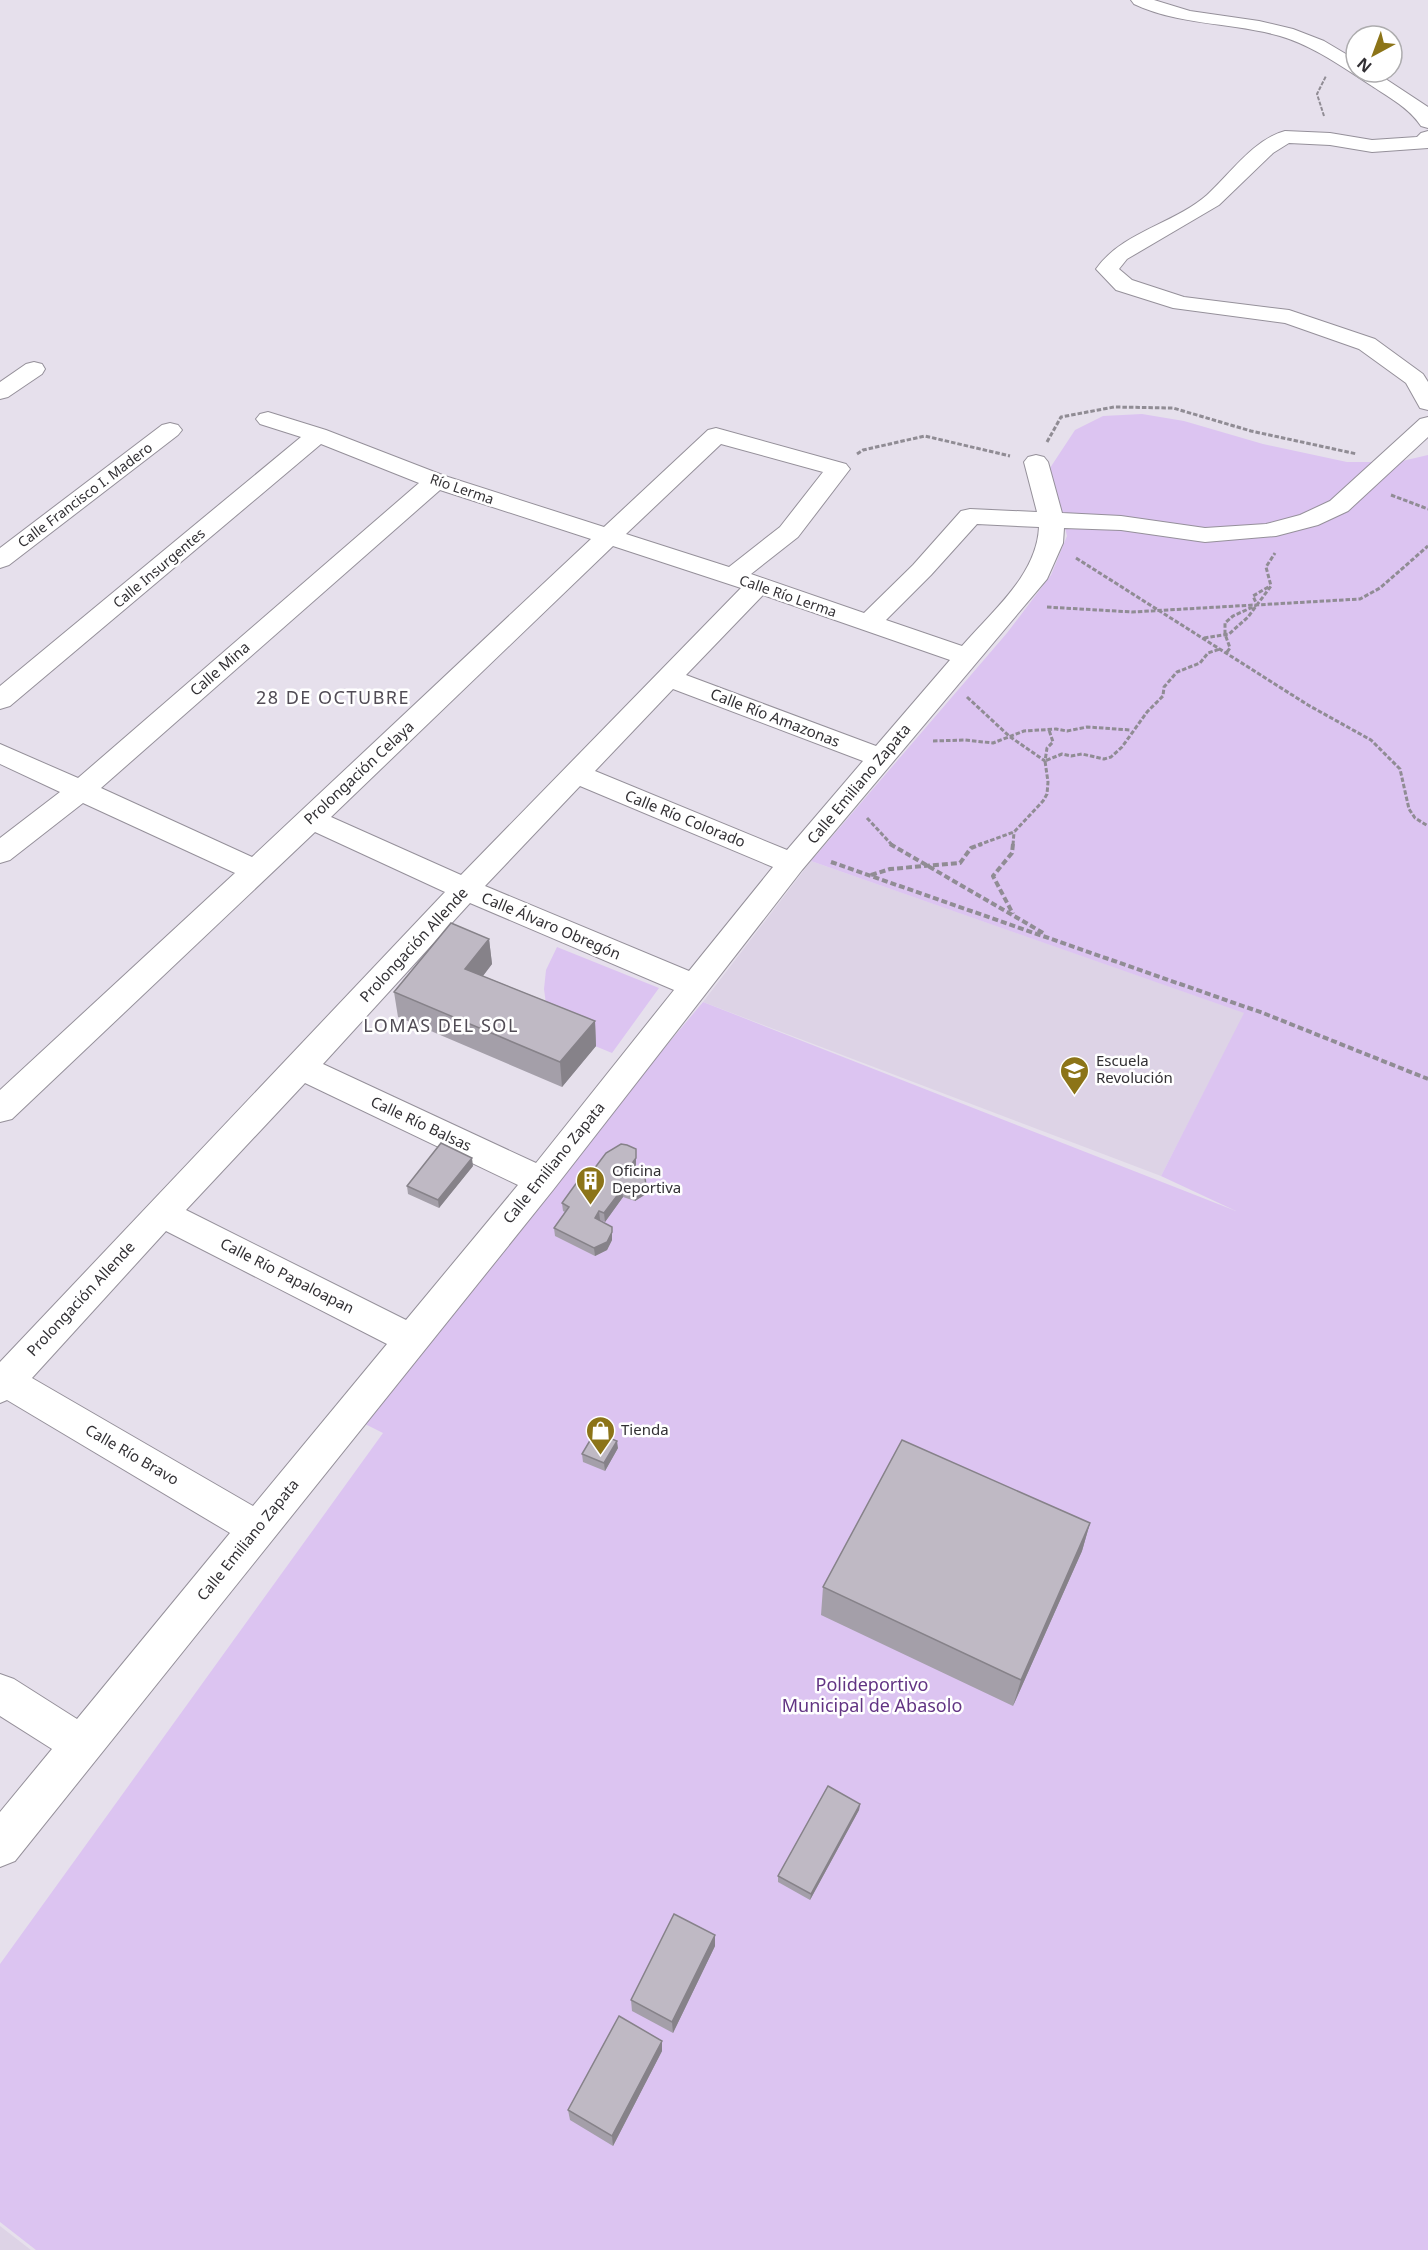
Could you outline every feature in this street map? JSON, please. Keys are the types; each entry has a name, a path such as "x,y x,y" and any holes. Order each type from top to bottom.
{"street":[{"path":"1140,0 1172,13 1276,30 1312,41 1344,61"},
{"path":"1381,84 1421,111 1428,122"},
{"path":"1428,137 1423,143 1372,146 1330,140 1285,138 1266,149 1212,201 1120,255 1107,269 1125,285 1181,303 1289,317 1367,344 1415,379 1428,403"},
{"path":"0,392 34,369"},
{"name":"Río Lerma","path":"268,419 318,435 436,480 608,538"},
{"path":"868,623 922,570 970,516 1052,532 1121,523 1205,535 1267,531 1309,520 1340,506 1428,424"},
{"name":"Calle Francisco I. Madero","path":"0,560 170,430"},
{"name":"Calle Insurgentes","path":"0,700 318,435"},
{"name":"Prolongación Celaya","path":"0,1110 716,435 838,469"},
{"path":"1036,462 1052,532"},
{"name":"Prolongación Allende","path":"3,1384 465,889 669,678 745,581 789,532 838,469"},
{"name":"Calle Mina","path":"0,853 81,790 436,480"},
{"name":"Calle Emiliano Zapata","path":"0,1845 541,1181 795,859 1038,574 1052,532"},
{"name":"Calle Río Lerma","path":"608,538 745,581 967,657"},
{"name":"Calle Río Amazonas","path":"669,678 889,749"},
{"path":"0,753 256,871"},
{"name":"Calle Río Colorado","path":"578,774 795,859"},
{"name":"Calle Álvaro Obregón","path":"311,819 465,889 694,986"},
{"name":"Calle Río Balsas","path":"301,1067 541,1181"},
{"name":"Calle Río Papaloapan","path":"162,1213 412,1340"},
{"name":"Calle Río Bravo","path":"3,1384 257,1529"},
{"path":"0,1693 82,1745"}],"path":[{"path":"1328,73 1317,94 1330,140"},
{"path":"838,469 862,450 925,436 1036,462 1061,417 1114,407 1173,408 1251,432 1388,460"},
{"path":"1271,586 1266,567 1281,540 1284,527"},
{"path":"1052,532 1220,649 1380,747 1400,769 1409,809 1415,818 1428,826"},
{"path":"1012,604 1117,613 1360,599 1380,588 1428,546"},
{"path":"1257,605 1253,596 1271,586"},
{"path":"1204,638 1229,634 1248,617 1271,586"},
{"path":"1227,652 1230,648 1225,634 1225,623 1238,613 1257,605"},
{"path":"1044,761 1062,754 1071,756 1082,754 1104,759 1111,757 1122,747 1132,730 1163,696 1164,687 1177,672 1200,663 1208,653 1220,649"},
{"path":"943,685 957,695 972,700 1009,736 1044,761"},
{"path":"889,749 920,742 965,740 998,742 1024,731 1067,731 1095,726 1132,730"},
{"path":"871,875 890,869 960,863 971,848 1014,832 1047,794 1048,782 1044,761 1047,758 1047,748 1053,742 1049,730"},
{"path":"846,800 878,826 893,847 1054,939"},
{"path":"1014,832 1012,853 993,876 1014,915"},
{"path":"795,859 821,858 871,875 1263,1012 1428,1079"}],"shaded area":[{"name":"Escuela Revolución","path":"811,861 1245,1013 1161,1176 703,1002"},
{"path":"0,2226 31,2250 0,2250"}],"green space":[{"name":"Polideportivo Municipal de Abasolo","path":"1142,414 1184,421 1263,444 1347,462 1398,462 1428,455 1428,2250 36,2250 0,2222 0,1964 383,1433 361,1422 536,1201 703,1002 1236,1211 1161,1176 1244,1013 811,861 1007,633 1051,575 1067,536 1050,468 1075,430 1103,416"},
{"path":"557,947 659,988 612,1053 549,1027 544,989 546,970"}],"building":[{"path":"451,923 489,939 465,969 595,1021 560,1062 394,992"},
{"path":"441,1143 472,1158 438,1200 407,1186"},
{"name":"Oficina Deportiva","path":"621,1144 636,1149 636,1158 628,1169 645,1177 646,1186 635,1193 622,1189 604,1213 599,1211 595,1218 612,1227 607,1242 594,1248 554,1228 569,1207 562,1203 588,1167 594,1169 606,1153"},
{"path":"595,1432 617,1441 604,1463 582,1454"},
{"path":"902,1440 1090,1523 1021,1680 823,1587"},
{"path":"828,1786 860,1804 811,1894 778,1876"},
{"path":"674,1914 715,1935 672,2022 631,2000"},
{"path":"619,2016 662,2041 612,2136 568,2110"}],"place":[{"name":"Escuela Revolución","path":"1075,1096"},
{"name":"Oficina Deportiva","path":"591,1206"},
{"name":"Tienda","path":"600,1456"}],"district":[{"name":"28 DE OCTUBRE","path":"333,698"},
{"name":"LOMAS DEL SOL","path":"441,1026"}]}
